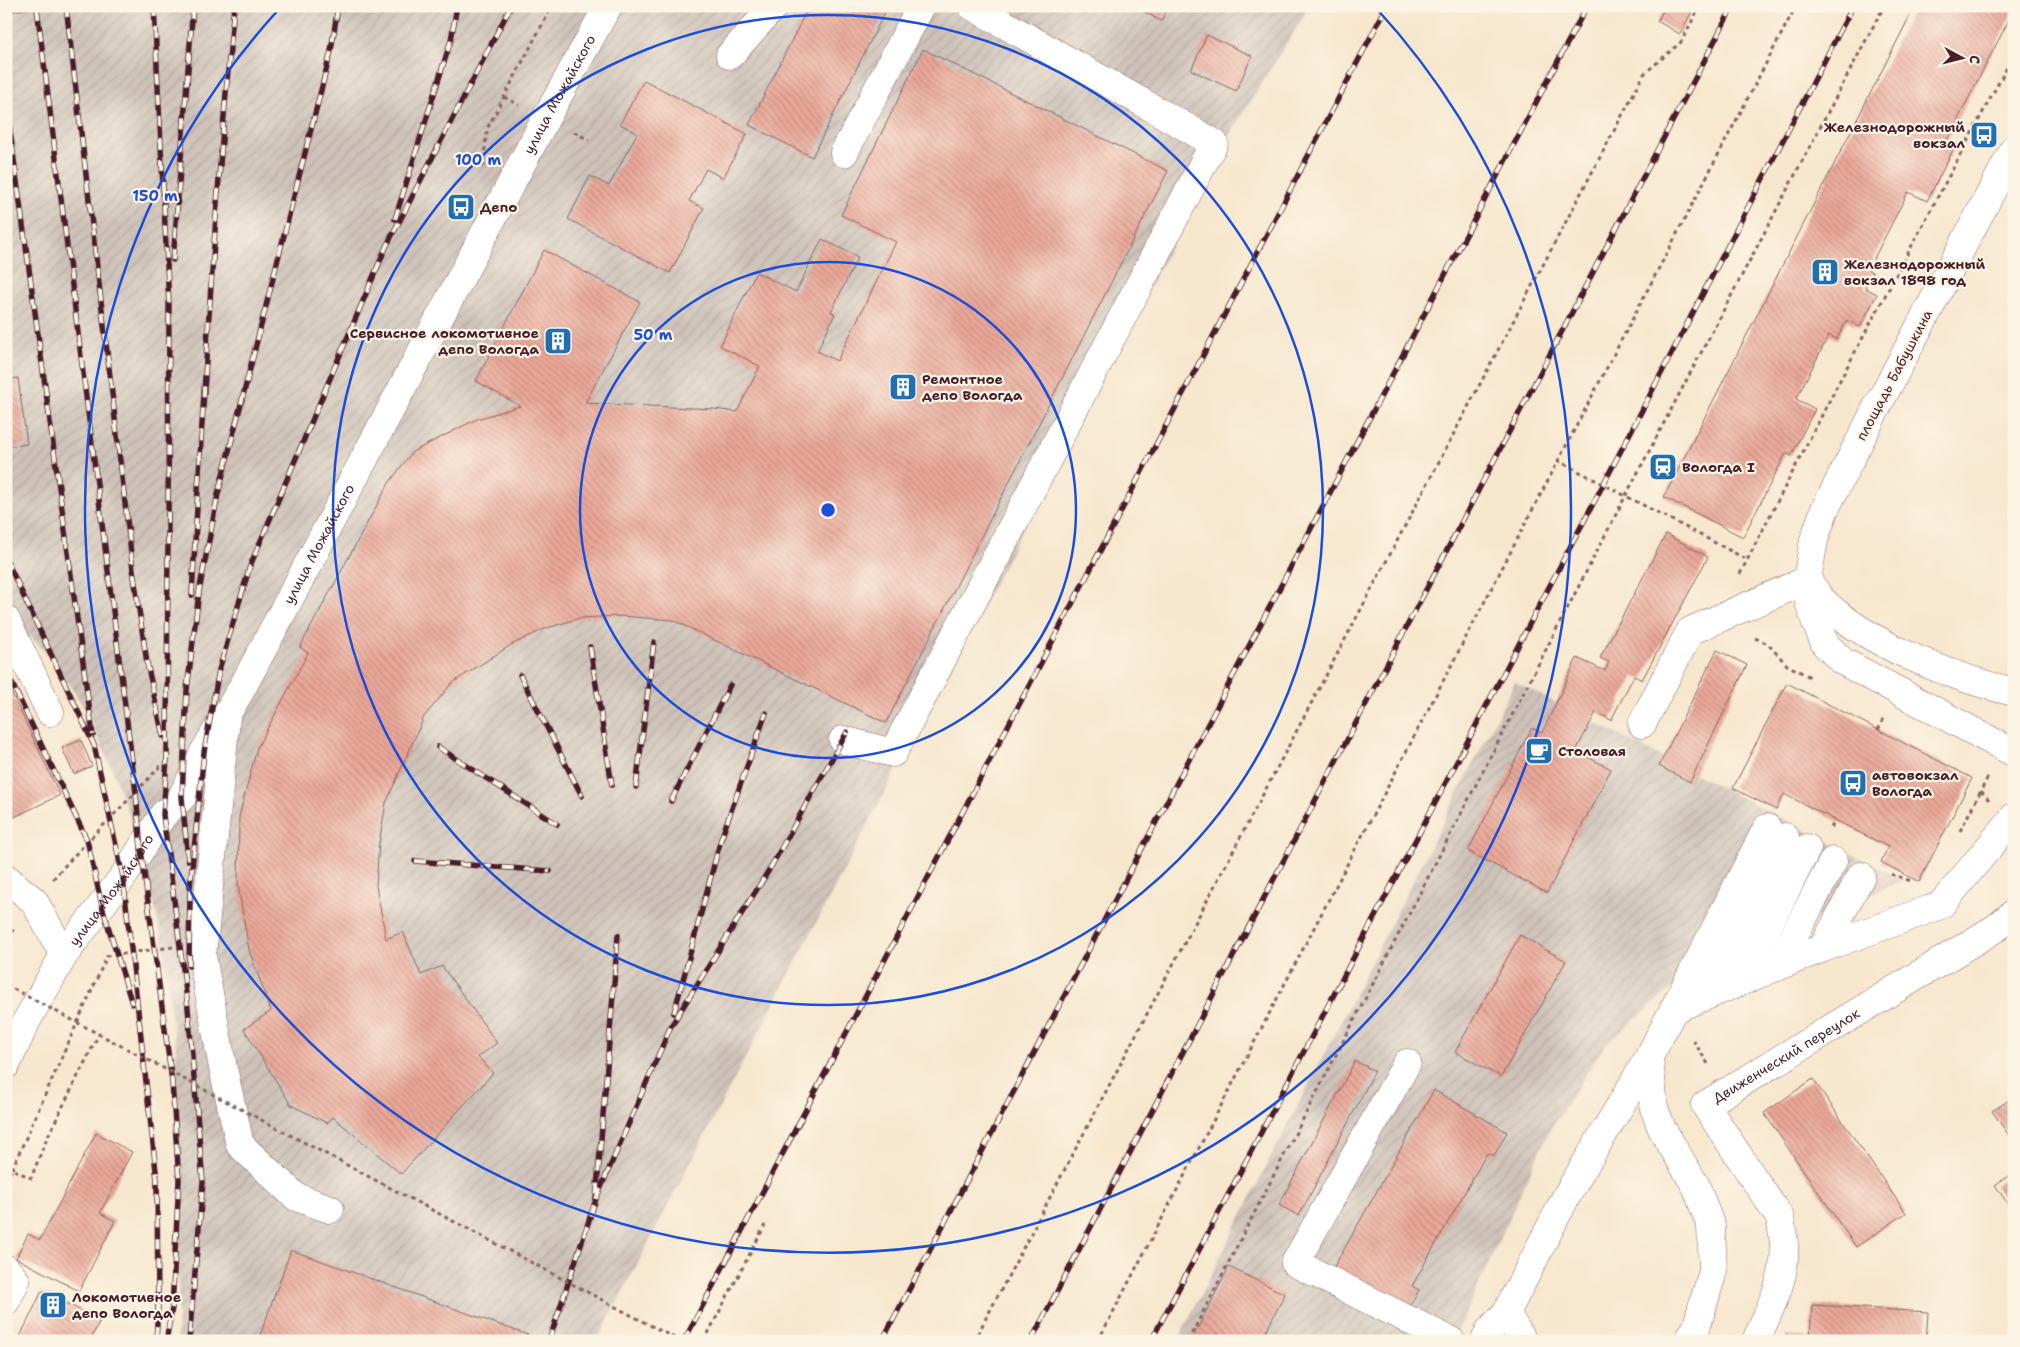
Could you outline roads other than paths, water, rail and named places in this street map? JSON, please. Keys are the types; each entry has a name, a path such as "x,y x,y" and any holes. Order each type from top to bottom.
{"street":[{"name":"улица Можайского","path":"6,1065 27,1020 64,955 123,877 163,815 182,797 204,752 226,718 541,126 608,6"},
{"path":"730,55 774,6"},
{"path":"844,153 921,6"},
{"path":"843,740 892,753 1214,143 972,6"},
{"name":"площадь Бабушкина","path":"2014,149 1824,510 1814,540 1807,580 1809,602 1825,644 1842,661 2014,753"},
{"path":"1642,724 1690,631 1807,580 1821,599 1843,617 1880,640 1947,671 2014,692"},
{"path":"6,620 50,712"},
{"path":"226,718 202,956 223,1068 240,1145 296,1197 330,1209"},
{"path":"1674,1009 1823,948 1941,905 2014,817"},
{"path":"1740,982 1786,838"},
{"path":"1708,995 1786,838"},
{"path":"1485,1341 1489,1331 1506,1313 1567,1195 1649,1057 1674,1009 1786,838"},
{"path":"1778,968 1833,861"},
{"path":"1823,948 1873,874"},
{"path":"6,878 34,901 64,955"},
{"name":"Движенческий переулок","path":"1756,1341 1780,1282 1784,1260 1784,1239 1780,1218 1705,1105 1996,928 2014,914"},
{"path":"1649,1057 1654,1108 1662,1129 1696,1186 1711,1227 1713,1271 1696,1328 1688,1341"},
{"path":"1407,1063 1295,1263 1451,1341"},
{"path":"6,1269 16,1281 6,1301"},
{"path":"1506,1313 1523,1341"}],"railway":[{"path":"66,6 133,570 147,663 163,736"},
{"path":"154,6 169,305 167,758 163,815 188,1008 203,1182 189,1341"},
{"path":"173,260 193,6"},
{"path":"192,595 210,300 234,6"},
{"path":"188,860 182,797 187,690 199,592 218,494 331,51 338,6"},
{"path":"395,219 451,40 457,6"},
{"path":"189,966 190,888 204,752 219,670 250,566 386,247 511,6"},
{"path":"684,1341 1387,6"},
{"path":"882,1341 1587,6"},
{"path":"1031,1341 1733,6"},
{"path":"1151,1341 1604,483 1853,6"},
{"path":"37,8 136,793 141,849 172,1082 179,1180 172,1308 166,1341"},
{"path":"6,101 93,735"},
{"path":"6,559 94,745 123,877 157,1180 158,1306 156,1341"},
{"path":"636,787 654,642"},
{"path":"590,647 612,785"},
{"path":"6,671 87,840 102,906 132,1004"},
{"path":"520,675 582,796"},
{"path":"671,801 730,685"},
{"path":"674,1013 721,839 766,713"},
{"path":"596,1199 671,1026 769,870 847,732"},
{"path":"438,747 557,824"},
{"path":"415,861 550,871"},
{"path":"549,1341 596,1199 618,935"}],"place":[{"name":"Железнодорожный вокзал","path":"1984,135"},
{"name":"Депо","path":"461,207"},
{"name":"Железнодорожный вокзал 1898 год","path":"1825,272"},
{"name":"Сервисное локомотивное депо Вологда","path":"558,341"},
{"name":"Ремонтное депо Вологда","path":"903,387"},
{"name":"Вологда I","path":"1663,467"},
{"name":"Столовая","path":"1539,751"},
{"name":"автовокзал Вологда","path":"1853,783"},
{"name":"Локомотивное депо Вологда","path":"53,1305"}]}
